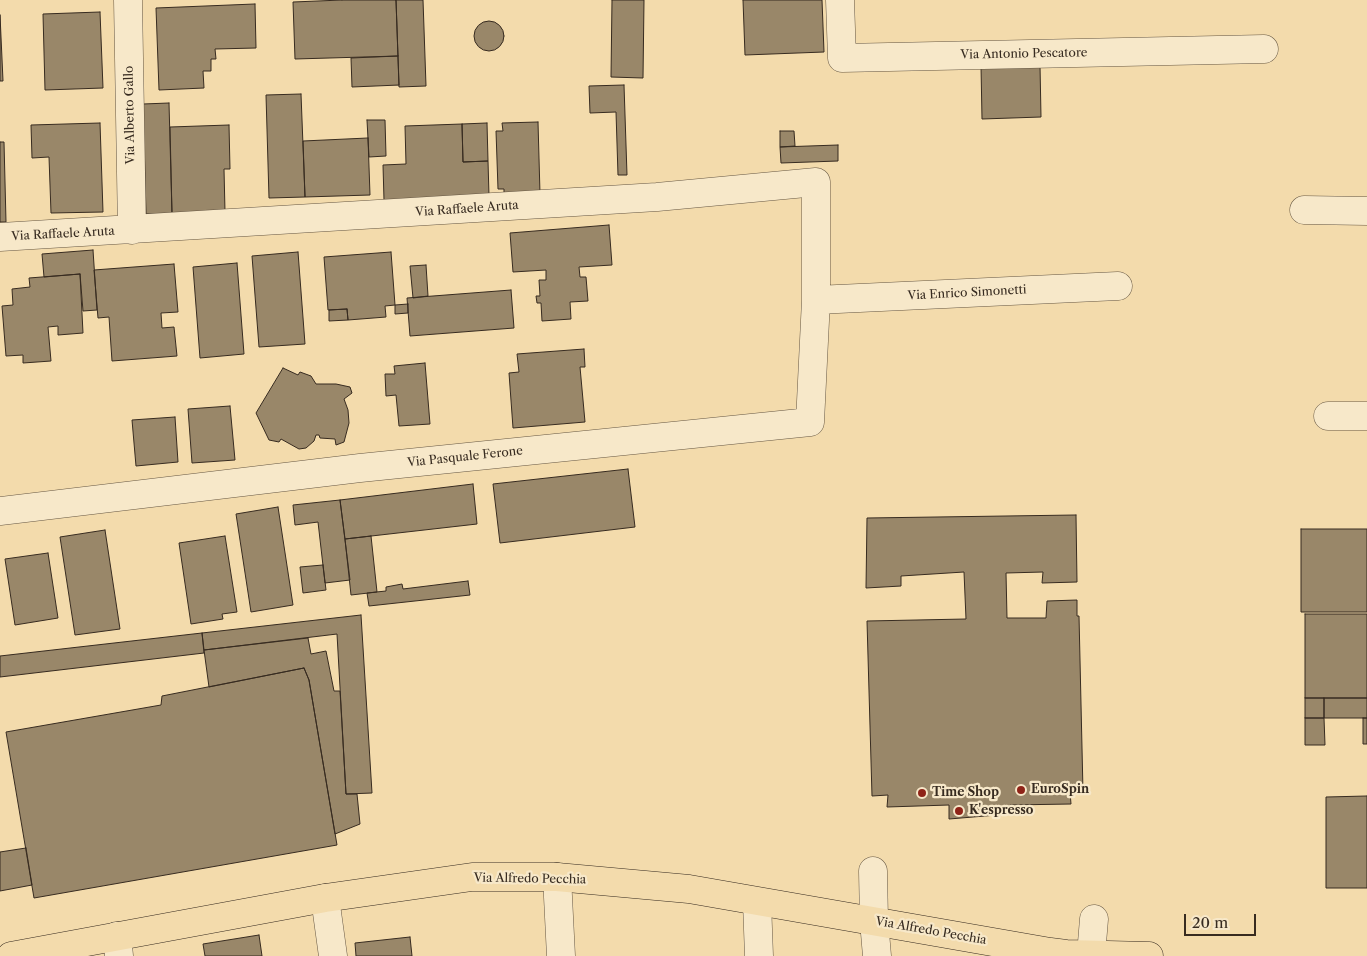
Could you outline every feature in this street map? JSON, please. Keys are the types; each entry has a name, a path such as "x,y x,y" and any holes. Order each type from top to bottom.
{"main road":[{"name":"Via Alfredo Pecchia","path":"11,956 118,946 325,898 472,877 557,877 688,889 1050,954 1149,956"}],"street":[{"name":"Via Alberto Gallo","path":"128,0 132,230"},
{"name":"Via Antonio Pescatore","path":"840,0 842,58 1264,49"},
{"name":"Via Raffaele Aruta","path":"0,237 657,197 816,182 816,300"},
{"path":"1304,210 1367,211"},
{"name":"Via Enrico Simonetti","path":"816,300 1118,286"},
{"name":"Via Pasquale Ferone","path":"0,511 360,468 810,422 816,300"},
{"path":"1328,416 1367,416"},
{"path":"873,871 877,956"},
{"path":"557,877 561,956"},
{"path":"325,898 333,956"},
{"path":"757,902 759,956"},
{"path":"1091,955 1094,919"}],"building":[{"path":"396,0 398,56 295,59 293,2"},
{"path":"396,0 423,0 426,86 399,87"},
{"path":"612,0 644,0 643,78 611,77"},
{"path":"743,0 822,0 824,52 745,55"},
{"path":"255,4 256,48 215,49 216,59 211,59 211,71 203,71 204,88 159,90 156,8"},
{"path":"100,12 103,88 45,90 43,14"},
{"path":"0,15 3,81 0,81"},
{"path":"489,21 500,25 504,36 500,47 489,51 478,47 474,36 478,25"},
{"path":"398,56 399,85 352,87 351,58"},
{"path":"1040,65 1041,117 982,119 981,66"},
{"path":"624,85 627,175 618,175 616,112 590,113 589,86"},
{"path":"301,94 305,197 269,198 266,95"},
{"path":"169,103 172,214 146,214 143,104"},
{"path":"367,120 385,120 386,156 369,157"},
{"path":"538,122 540,194 504,195 504,189 498,189 496,131 503,131 502,123"},
{"path":"100,123 103,212 51,213 49,157 32,158 31,125"},
{"path":"487,123 488,161 463,162 462,124"},
{"path":"462,124 463,162 488,161 489,196 384,200 383,165 406,164 405,126"},
{"path":"229,125 230,169 224,169 225,212 172,214 170,127"},
{"path":"780,131 794,131 795,146 780,147"},
{"path":"368,138 370,195 305,197 303,141"},
{"path":"0,142 4,142 6,222 0,222"},
{"path":"838,145 838,161 781,163 780,147"},
{"path":"609,225 612,265 579,267 580,277 586,277 588,301 570,302 571,319 542,321 541,303 537,303 536,296 540,296 539,280 546,280 546,270 513,272 510,233"},
{"path":"93,250 97,310 83,311 80,274 44,277 42,254"},
{"path":"298,252 305,344 259,347 252,256"},
{"path":"391,252 395,305 385,306 386,317 348,320 347,309 328,310 324,257"},
{"path":"237,263 244,354 200,358 193,267"},
{"path":"174,264 178,312 161,313 162,328 174,327 177,356 112,361 109,317 98,318 94,270"},
{"path":"426,265 428,296 413,298 410,266"},
{"path":"80,274 83,333 58,335 58,326 48,327 51,361 23,363 23,355 6,356 2,306 13,305 12,289 30,287 29,278"},
{"path":"511,290 514,328 410,336 407,298"},
{"path":"408,304 408,313 395,314 395,305"},
{"path":"347,309 348,320 329,321 329,310"},
{"path":"584,349 585,367 580,367 585,422 513,428 509,373 519,372 517,354"},
{"path":"425,363 430,424 399,426 396,395 386,396 385,374 395,374 394,366"},
{"path":"283,368 298,375 300,372 311,376 316,384 336,384 350,387 352,393 344,399 348,410 349,423 344,442 336,445 335,439 320,438 319,435 316,435 314,441 306,448 299,449 281,439 279,442 269,440 256,413"},
{"path":"230,406 235,460 192,463 188,409"},
{"path":"175,417 178,462 136,466 132,420"},
{"path":"628,469 635,527 500,543 493,484"},
{"path":"473,484 477,524 345,539 340,500"},
{"path":"340,500 350,580 325,583 318,522 295,525 293,505"},
{"path":"278,507 293,605 251,612 236,514"},
{"path":"1076,515 1077,582 1042,583 1043,572 1006,573 1007,618 1046,618 1047,601 1077,600 1083,792 1070,792 1071,804 1010,805 1009,814 949,819 949,805 887,807 888,795 872,796 867,621 966,619 964,572 901,576 901,586 866,588 867,518"},
{"path":"1301,529 1367,529 1367,612 1301,612"},
{"path":"105,530 120,629 75,635 60,537"},
{"path":"225,536 237,612 222,614 223,619 191,624 179,543"},
{"path":"371,536 377,592 351,595 345,539"},
{"path":"48,553 58,618 15,625 5,559"},
{"path":"323,565 326,590 303,593 300,567"},
{"path":"468,581 470,595 369,606 367,593 386,591 386,587 402,584 403,589"},
{"path":"1305,614 1367,614 1367,698 1305,698"},
{"path":"361,615 372,793 346,794 337,634 204,650 202,633"},
{"path":"202,633 204,653 0,677 0,656"},
{"path":"308,638 311,654 326,651 334,691 340,691 346,794 357,794 360,824 335,834 309,680 304,668 209,687 204,650"},
{"path":"304,668 309,680 337,845 34,898 6,732 161,705 162,696"},
{"path":"1305,698 1324,698 1324,718 1305,718"},
{"path":"1324,698 1367,698 1367,718 1324,718"},
{"path":"1305,718 1324,718 1325,745 1305,745"},
{"path":"1363,718 1367,718 1367,744 1363,744"},
{"path":"1367,796 1367,888 1326,888 1326,797"},
{"path":"26,848 32,885 0,891 0,852"},
{"path":"259,935 262,956 205,956 203,944"},
{"path":"410,937 412,956 356,956 355,943"}],"place":[{"name":"EuroSpin","path":"1021,790"},
{"name":"Time Shop","path":"922,793"},
{"name":"K'espresso","path":"959,811"}]}
